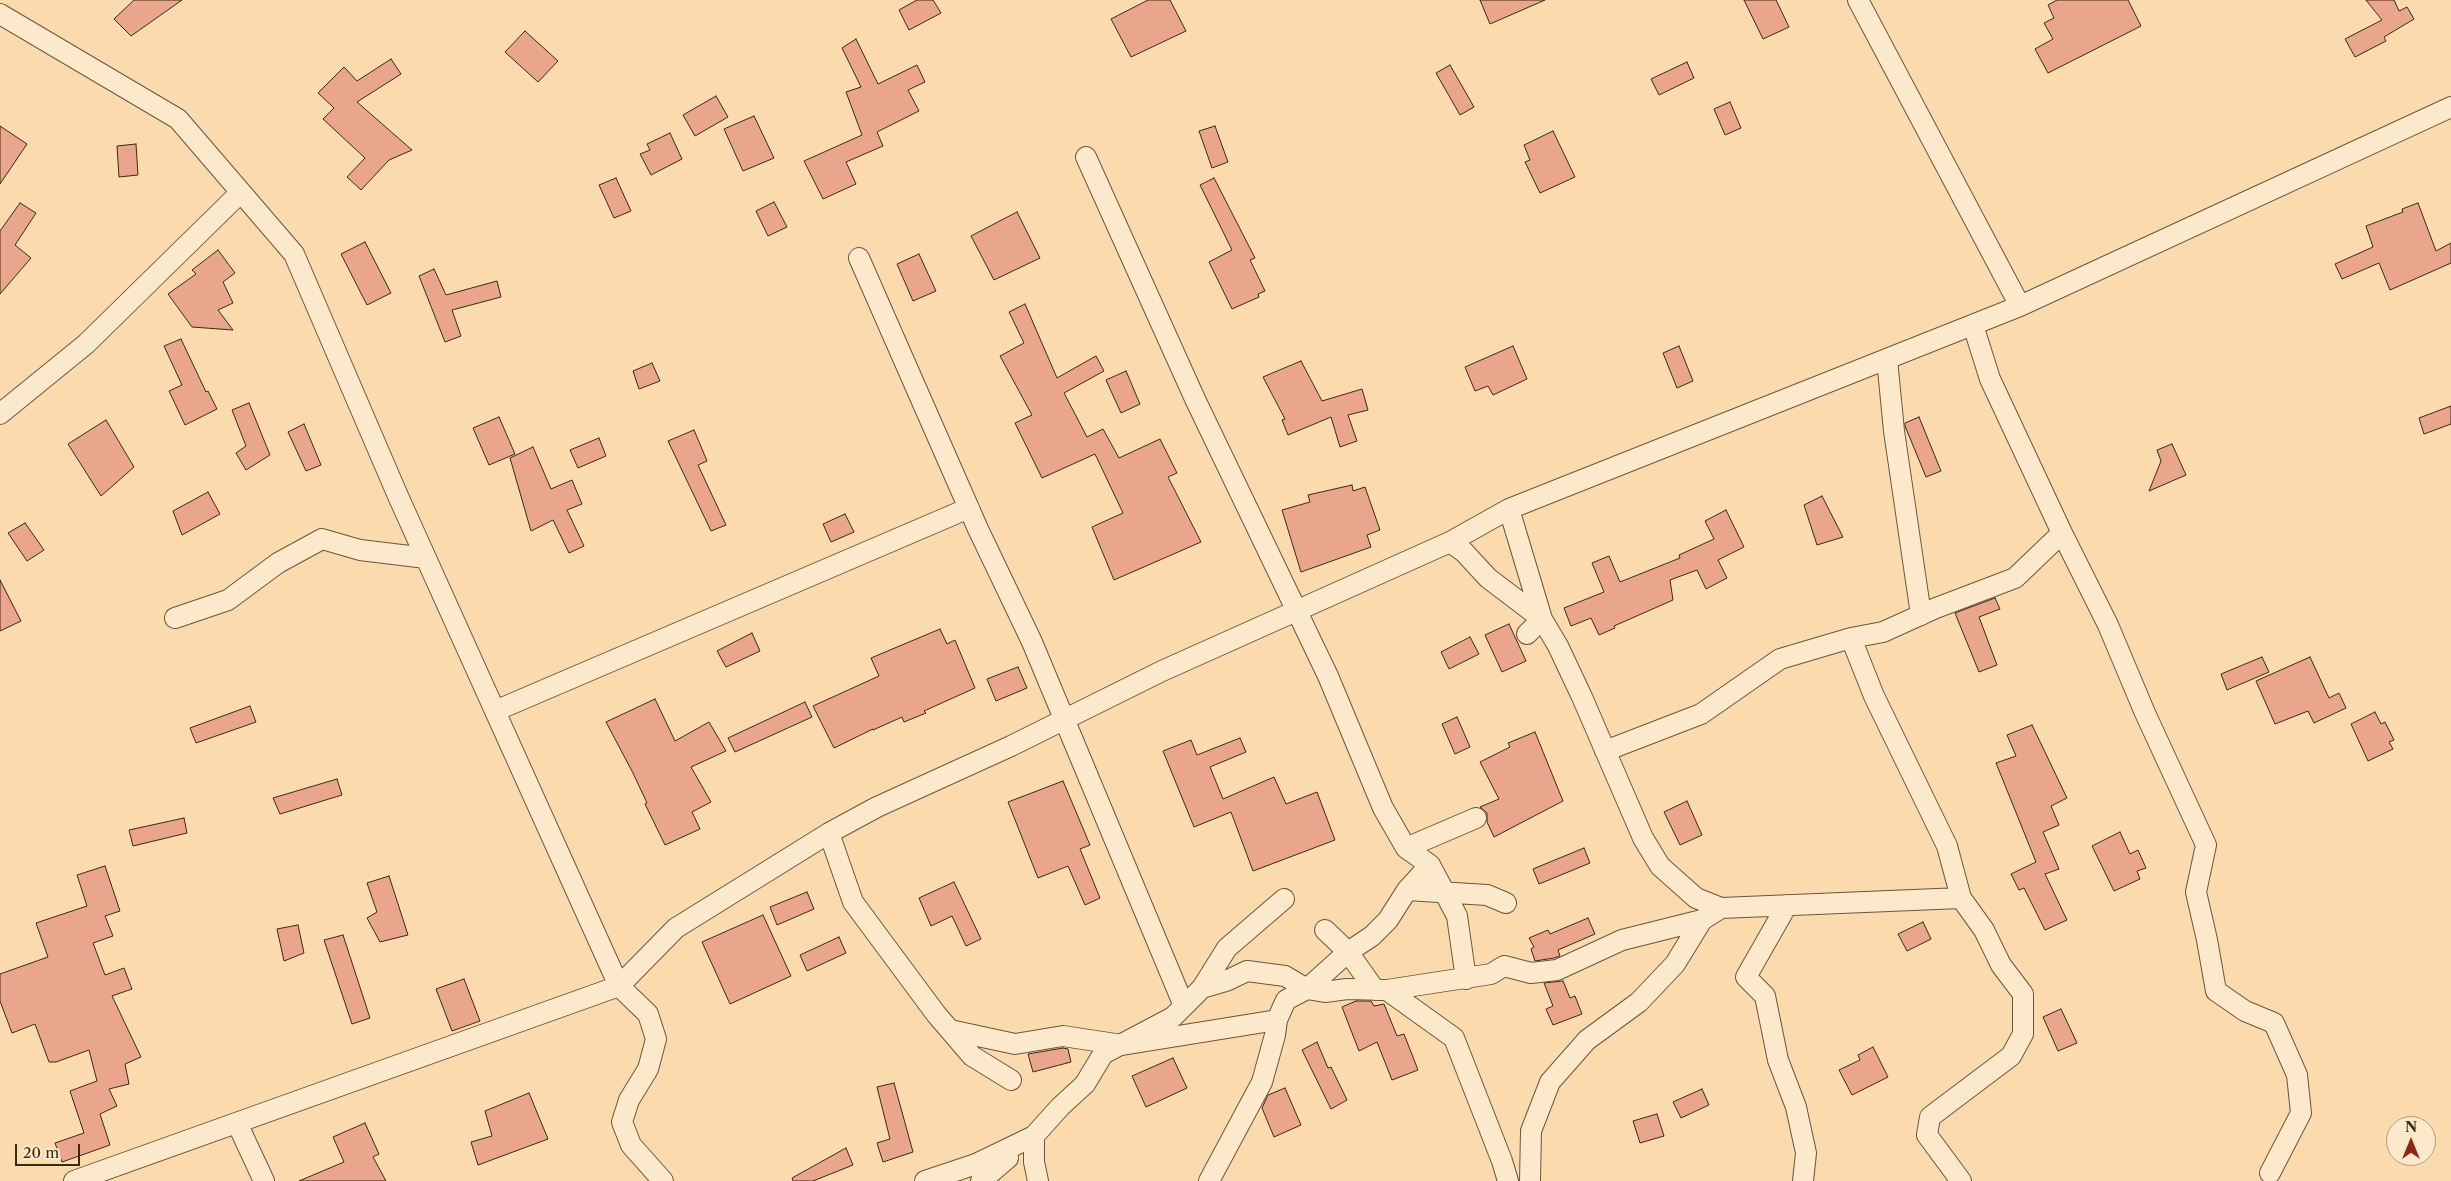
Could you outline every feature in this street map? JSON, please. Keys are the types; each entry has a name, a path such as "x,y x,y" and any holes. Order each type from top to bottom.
{"street":[{"path":"1858,0 2020,306"},
{"path":"0,14 178,119 294,254 426,558 619,986 648,1014 656,1038 648,1069 629,1100 622,1122 631,1145 663,1181"},
{"path":"74,1181 619,986 676,928 828,833 877,807 1064,720 1162,670 1450,542 1509,508 2020,306 2451,107"},
{"path":"1086,157 1195,399 1328,676 1383,808 1406,848 1430,865 1457,916 1466,979"},
{"path":"0,414 86,344 240,193"},
{"path":"859,258 969,508 1019,613 1184,1006"},
{"path":"1973,325 1990,379 2062,533 2108,625 2145,713 2206,845 2196,892 2216,991 2245,1011 2274,1023 2296,1075 2301,1113 2270,1173"},
{"path":"1887,359 1894,432 1921,615"},
{"path":"496,711 969,508"},
{"path":"1509,508 1542,619 1558,646 1643,838 1660,866 1696,898 1721,908 1961,898"},
{"path":"1605,751 1701,714 1780,659 1851,638 1883,632 2015,578 2062,533"},
{"path":"175,618 228,600 278,564 322,539 360,550 426,558"},
{"path":"1450,542 1464,552 1488,578 1542,619"},
{"path":"1527,634 1542,619"},
{"path":"1851,638 1874,696 1947,846 1961,898 1984,930 2001,965 2023,994 2023,1034 2011,1056 1930,1117 1927,1135 1961,1181"},
{"path":"1406,848 1476,818"},
{"path":"828,833 853,902 950,1030 972,1056 1011,1080"},
{"path":"1209,1181 1262,1082 1276,1035 1277,1020 1286,1000 1307,989 1348,952 1372,936 1388,920 1407,890 1430,865"},
{"path":"1407,890 1444,890 1487,895 1506,903"},
{"path":"981,1181 1034,1136 1060,1107 1085,1084 1103,1054 1173,1018 1202,988 1229,946 1284,899"},
{"path":"1786,905 1746,977 1765,996 1778,1060 1796,1107 1806,1153 1803,1181"},
{"path":"1202,988 1226,981 1247,971 1285,976 1307,989 1324,992 1347,989 1381,990 1466,979 1491,974 1504,966 1531,973 1557,970 1622,940 1702,920 1721,908"},
{"path":"1530,1181 1531,1131 1550,1082 1587,1040 1639,1002 1675,964 1702,920"},
{"path":"1325,930 1348,952 1381,990 1454,1038 1508,1181"},
{"path":"1229,946 1247,971"},
{"path":"950,1030 1016,1044 1063,1036 1122,1045 1277,1020"},
{"path":"237,1123 264,1181"},
{"path":"925,1181 976,1164 1034,1136"},
{"path":"1034,1136 1034,1162 1038,1181"}],"building":[{"path":"134,0 182,0 131,36 114,19"},
{"path":"917,0 933,0 941,13 909,30 899,10"},
{"path":"1148,0 1170,0 1186,31 1131,57 1111,19"},
{"path":"1480,0 1545,0 1490,24"},
{"path":"1744,0 1776,0 1789,27 1763,39"},
{"path":"2057,0 2128,0 2141,26 2048,73 2035,49 2053,39 2044,23 2054,18 2048,5"},
{"path":"2366,0 2394,0 2399,11 2407,7 2414,19 2384,37 2386,41 2355,57 2345,39 2382,20"},
{"path":"525,31 558,61 538,82 505,52"},
{"path":"856,39 878,84 917,65 925,82 908,90 919,111 877,132 883,146 846,162 856,184 823,199 804,161 862,135 846,92 861,87 842,48"},
{"path":"391,59 401,74 357,102 412,150 389,160 361,190 347,177 365,158 323,119 334,108 318,93 344,67 357,81"},
{"path":"1687,62 1694,78 1659,95 1651,79"},
{"path":"1450,65 1474,107 1460,115 1436,73"},
{"path":"716,96 728,117 695,136 683,115"},
{"path":"1730,102 1741,128 1725,135 1714,109"},
{"path":"754,116 774,158 743,171 724,129"},
{"path":"0,126 27,144 0,184"},
{"path":"1215,126 1228,162 1212,168 1199,131"},
{"path":"1553,131 1575,177 1540,193 1525,162 1530,160 1524,145"},
{"path":"670,133 682,159 651,175 640,154 650,150 647,144"},
{"path":"136,144 138,175 119,177 117,146"},
{"path":"616,178 631,211 614,218 599,185"},
{"path":"1214,178 1255,258 1250,260 1265,291 1258,294 1259,297 1232,309 1209,262 1232,250 1200,185"},
{"path":"774,202 787,227 768,236 756,211"},
{"path":"20,203 36,213 15,245 31,258 0,294 0,231"},
{"path":"2418,203 2436,251 2451,243 2451,263 2390,290 2379,263 2342,279 2335,264 2373,247 2366,226 2403,212 2402,209"},
{"path":"1017,212 1040,258 994,280 971,236"},
{"path":"365,242 391,293 367,305 341,254"},
{"path":"218,250 235,273 223,282 233,303 218,310 233,330 192,327 168,294 196,274 192,270"},
{"path":"919,254 936,291 913,301 897,264"},
{"path":"434,269 446,295 497,281 501,297 452,310 461,336 445,342 419,276"},
{"path":"1025,304 1057,378 1096,356 1104,371 1064,393 1087,437 1103,429 1119,458 1160,439 1177,473 1168,477 1201,542 1114,580 1092,527 1123,513 1095,454 1042,478 1015,423 1032,415 1000,356 1024,343 1009,312"},
{"path":"181,339 206,392 208,391 217,409 185,425 169,391 182,385 164,346"},
{"path":"1513,346 1527,379 1493,395 1488,386 1475,391 1465,367"},
{"path":"1679,346 1693,381 1677,388 1663,353"},
{"path":"1301,361 1322,401 1362,389 1368,410 1348,415 1357,441 1340,447 1331,417 1288,435 1282,420 1285,419 1263,377"},
{"path":"652,363 660,381 639,389 633,371"},
{"path":"1126,371 1140,404 1121,413 1106,380"},
{"path":"249,403 270,455 246,470 236,453 246,446 232,410"},
{"path":"2451,406 2451,424 2424,434 2419,418"},
{"path":"499,417 515,454 489,465 473,428"},
{"path":"1919,417 1941,471 1926,477 1905,426 1905,423"},
{"path":"106,420 134,467 101,496 68,444"},
{"path":"304,424 321,465 306,471 288,432"},
{"path":"694,430 707,461 698,465 726,525 711,531 668,441"},
{"path":"599,438 606,456 578,468 570,450"},
{"path":"2172,444 2186,475 2149,491 2161,461 2157,450"},
{"path":"533,447 551,489 572,480 582,504 567,510 584,546 569,553 553,520 531,531 510,458"},
{"path":"1352,485 1353,491 1365,487 1380,530 1367,535 1371,547 1301,572 1282,510 1310,502 1308,495"},
{"path":"208,492 220,514 182,535 173,511"},
{"path":"1822,496 1843,537 1817,545 1804,505"},
{"path":"1726,510 1744,547 1718,560 1727,578 1706,589 1697,570 1670,580 1673,600 1614,626 1615,628 1599,635 1591,618 1571,626 1564,608 1604,592 1592,563 1609,556 1620,582 1680,558 1679,555 1714,539 1705,521"},
{"path":"845,514 854,532 831,542 823,524"},
{"path":"25,523 44,550 27,561 8,533"},
{"path":"0,580 21,621 0,631"},
{"path":"1995,598 2000,609 1979,617 1997,665 1979,672 1955,613"},
{"path":"1509,624 1526,661 1502,672 1485,635"},
{"path":"940,629 947,644 955,640 975,688 924,711 926,713 904,722 902,717 834,748 813,706 879,676 871,658"},
{"path":"752,633 760,651 726,667 717,651"},
{"path":"1470,637 1479,654 1449,669 1441,652"},
{"path":"2262,657 2269,672 2227,690 2221,674"},
{"path":"2310,657 2329,698 2339,693 2346,708 2314,723 2308,711 2275,724 2256,681"},
{"path":"1018,667 1027,688 996,701 987,679"},
{"path":"655,699 675,741 709,722 726,751 691,767 711,802 692,812 700,829 665,845 645,804 647,803 633,773 606,722"},
{"path":"805,702 812,717 735,752 728,738"},
{"path":"250,706 256,722 196,743 190,728"},
{"path":"2375,712 2381,724 2385,722 2394,740 2389,742 2393,749 2368,761 2351,724"},
{"path":"1457,717 1470,747 1455,754 1442,724"},
{"path":"2032,725 2067,798 2051,806 2059,825 2043,832 2059,869 2045,874 2067,920 2045,930 2024,888 2019,890 2011,874 2036,862 1996,763 2016,756 2007,735"},
{"path":"1535,732 1563,801 1494,837 1487,822 1487,813 1480,807 1499,799 1480,762 1510,747 1508,743"},
{"path":"1240,738 1246,752 1210,767 1223,799 1274,777 1286,804 1317,792 1335,840 1253,871 1231,812 1194,827 1163,751 1191,740 1197,755"},
{"path":"337,779 342,795 280,814 273,798"},
{"path":"1063,781 1090,845 1080,849 1100,898 1085,905 1068,866 1038,878 1008,802"},
{"path":"1687,801 1702,835 1680,845 1664,812"},
{"path":"184,818 187,833 133,846 129,830"},
{"path":"2120,832 2130,854 2138,850 2146,868 2137,871 2140,879 2114,891 2092,846"},
{"path":"1584,848 1590,863 1539,884 1533,869"},
{"path":"105,866 120,911 105,916 113,936 93,943 105,975 124,968 132,989 112,996 141,1057 125,1064 129,1084 109,1089 117,1106 100,1114 110,1145 62,1162 55,1143 84,1133 70,1091 97,1081 89,1050 56,1062 49,1062 35,1024 12,1033 0,1001 0,974 48,957 36,923 87,906 77,875"},
{"path":"389,876 408,935 380,942 367,918 377,912 367,883"},
{"path":"954,882 981,939 966,946 952,916 931,926 919,898"},
{"path":"807,892 814,909 777,925 770,907"},
{"path":"763,915 791,976 730,1004 702,942"},
{"path":"1588,918 1595,934 1558,950 1560,956 1535,961 1531,949 1534,947 1529,938 1548,930 1550,934"},
{"path":"1923,922 1931,939 1907,951 1898,934"},
{"path":"298,925 304,953 284,961 277,929"},
{"path":"343,935 370,1018 352,1024 324,940"},
{"path":"839,937 846,953 807,971 800,955"},
{"path":"464,979 480,1021 452,1031 436,989"},
{"path":"1563,981 1570,998 1575,996 1582,1014 1553,1025 1546,1009 1553,1006 1544,983"},
{"path":"1356,1001 1371,1001 1374,1006 1384,1004 1397,1036 1404,1034 1418,1070 1392,1080 1377,1042 1359,1051 1342,1007"},
{"path":"2061,1009 2077,1043 2058,1051 2043,1017"},
{"path":"1317,1042 1328,1068 1331,1067 1347,1100 1331,1109 1302,1050"},
{"path":"1873,1047 1888,1077 1852,1095 1839,1070 1860,1060 1858,1055"},
{"path":"1063,1048 1068,1049 1071,1062 1033,1072 1028,1054"},
{"path":"1173,1058 1187,1088 1146,1107 1132,1076"},
{"path":"894,1083 913,1152 883,1162 877,1143 890,1139 877,1087"},
{"path":"1285,1088 1301,1125 1274,1137 1262,1108 1268,1095"},
{"path":"1702,1089 1709,1105 1681,1118 1673,1102"},
{"path":"529,1093 548,1139 478,1165 471,1142 492,1136 485,1111"},
{"path":"1657,1114 1664,1136 1640,1143 1633,1121"},
{"path":"365,1123 379,1154 373,1157 386,1181 299,1181 344,1162 333,1137"},
{"path":"846,1148 853,1165 813,1181 793,1181 792,1178"}]}
